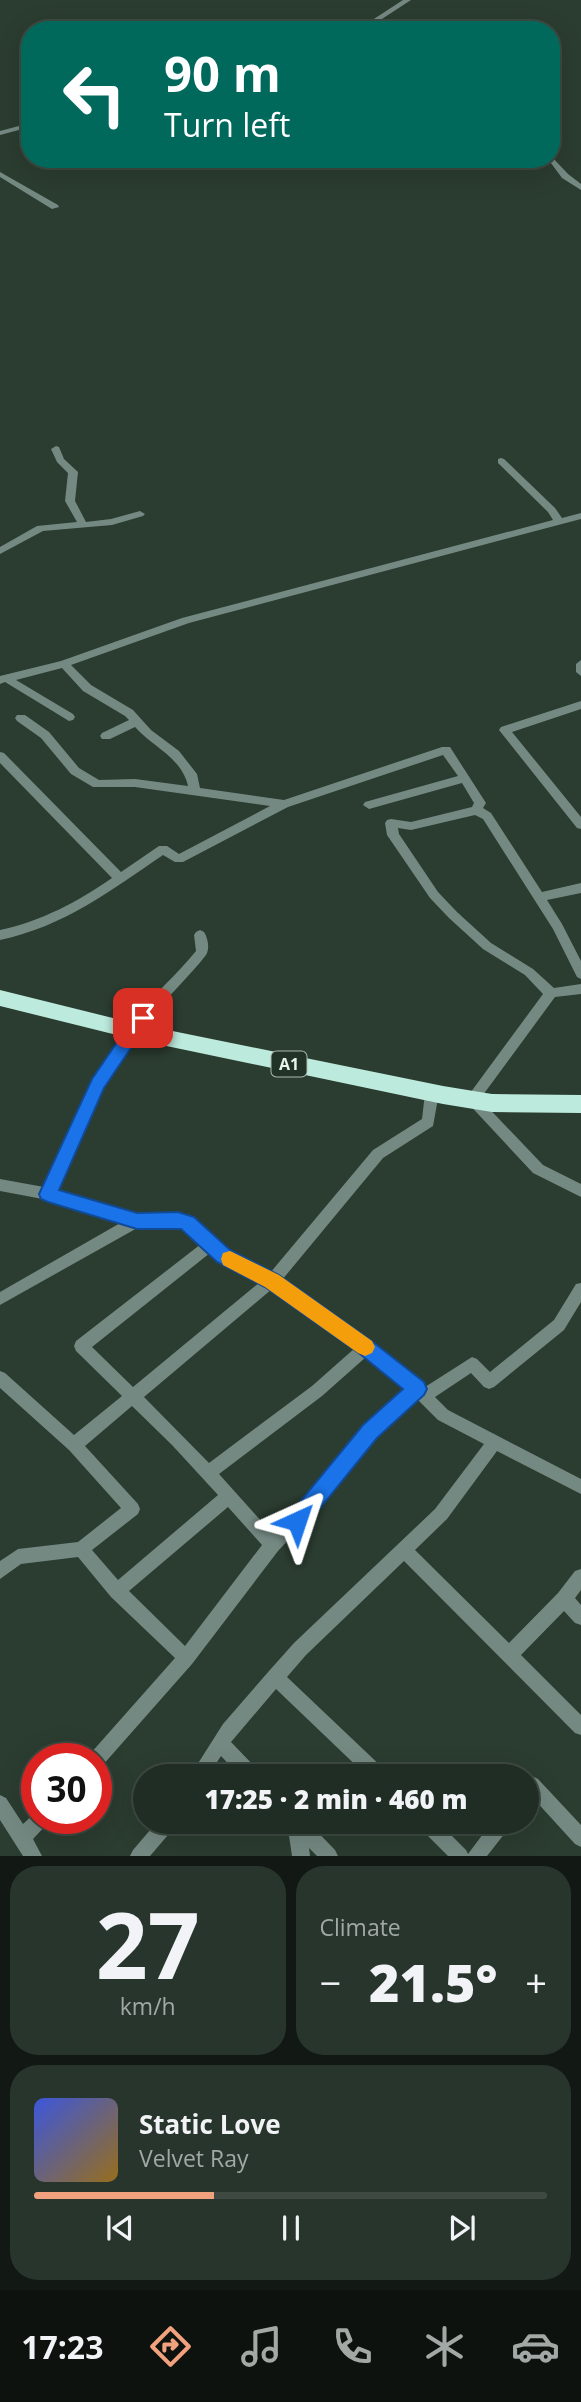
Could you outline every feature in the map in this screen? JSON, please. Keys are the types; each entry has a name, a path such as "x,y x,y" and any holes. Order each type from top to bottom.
{"highway":[{"name":"A1","path":"0,998 133,1031 432,1093 492,1103 581,1104"}],"street":[{"path":"374,21 408,0"},
{"path":"0,133 21,127"},
{"path":"559,168 581,188"},
{"path":"0,174 55,207"},
{"path":"56,449 60,460 73,472 70,501 83,525"},
{"path":"501,461 552,510 559,522"},
{"path":"0,551 41,528 112,522 140,514"},
{"path":"4,680 64,664 186,620 581,516"},
{"path":"64,664 87,688 129,712 147,733 175,754 191,774 195,792"},
{"path":"581,664 581,672"},
{"path":"4,680 69,717"},
{"path":"581,705 505,730 581,825"},
{"path":"21,718 45,735 75,771 97,784 135,783 284,804"},
{"path":"106,736 138,722"},
{"path":"0,935 23,932 67,913 163,849 179,859 284,804 446,750 480,803 477,810"},
{"path":"0,756 119,877"},
{"path":"369,805 465,778"},
{"path":"551,993 529,972 487,946 434,895 393,835 391,823 411,826 477,810 487,816 558,927 581,974"},
{"path":"537,897 581,888"},
{"path":"48,1194 98,1084 153,1004 186,973 202,952 200,935"},
{"path":"581,989 551,993 472,1100 532,1164 581,1191"},
{"path":"74,1445 272,1281 378,1154 428,1122 432,1093"},
{"path":"0,1185 48,1194 137,1221 178,1220 187,1223 224,1256 272,1281 366,1348 420,1392 443,1415 581,1487"},
{"path":"0,1299 137,1221"},
{"path":"211,1244 81,1346 132,1397 176,1434 272,1545"},
{"path":"111,1743 186,1658 272,1545 329,1486 370,1432 420,1392 472,1364 489,1382 559,1325 581,1289"},
{"path":"208,1473 317,1391 366,1348"},
{"path":"0,1378 74,1445 132,1509 80,1549 18,1557 0,1571"},
{"path":"206,1764 220,1743 300,1649 441,1514 495,1442"},
{"path":"117,1591 229,1496"},
{"path":"80,1549 117,1591 186,1658"},
{"path":"404,1550 581,1727"},
{"path":"509,1655 564,1600 581,1577"},
{"path":"564,1600 581,1617"},
{"path":"275,1677 366,1764"},
{"path":"220,1743 240,1764"},
{"path":"539,1793 581,1838"},
{"path":"0,1804 33,1856"},
{"path":"22,1838 26,1834"},
{"path":"139,1856 158,1834"},
{"path":"298,1834 301,1856"},
{"path":"308,1834 329,1856"},
{"path":"438,1834 460,1856"},
{"path":"475,1856 493,1834"}],"slow traffic":[{"path":"230,1259 272,1281 365,1347"}],"route":[{"path":"143,1018 98,1084 48,1194 137,1221 178,1220 187,1223 224,1256 272,1281 366,1348 417,1389 370,1432 329,1486 297,1521"}]}
